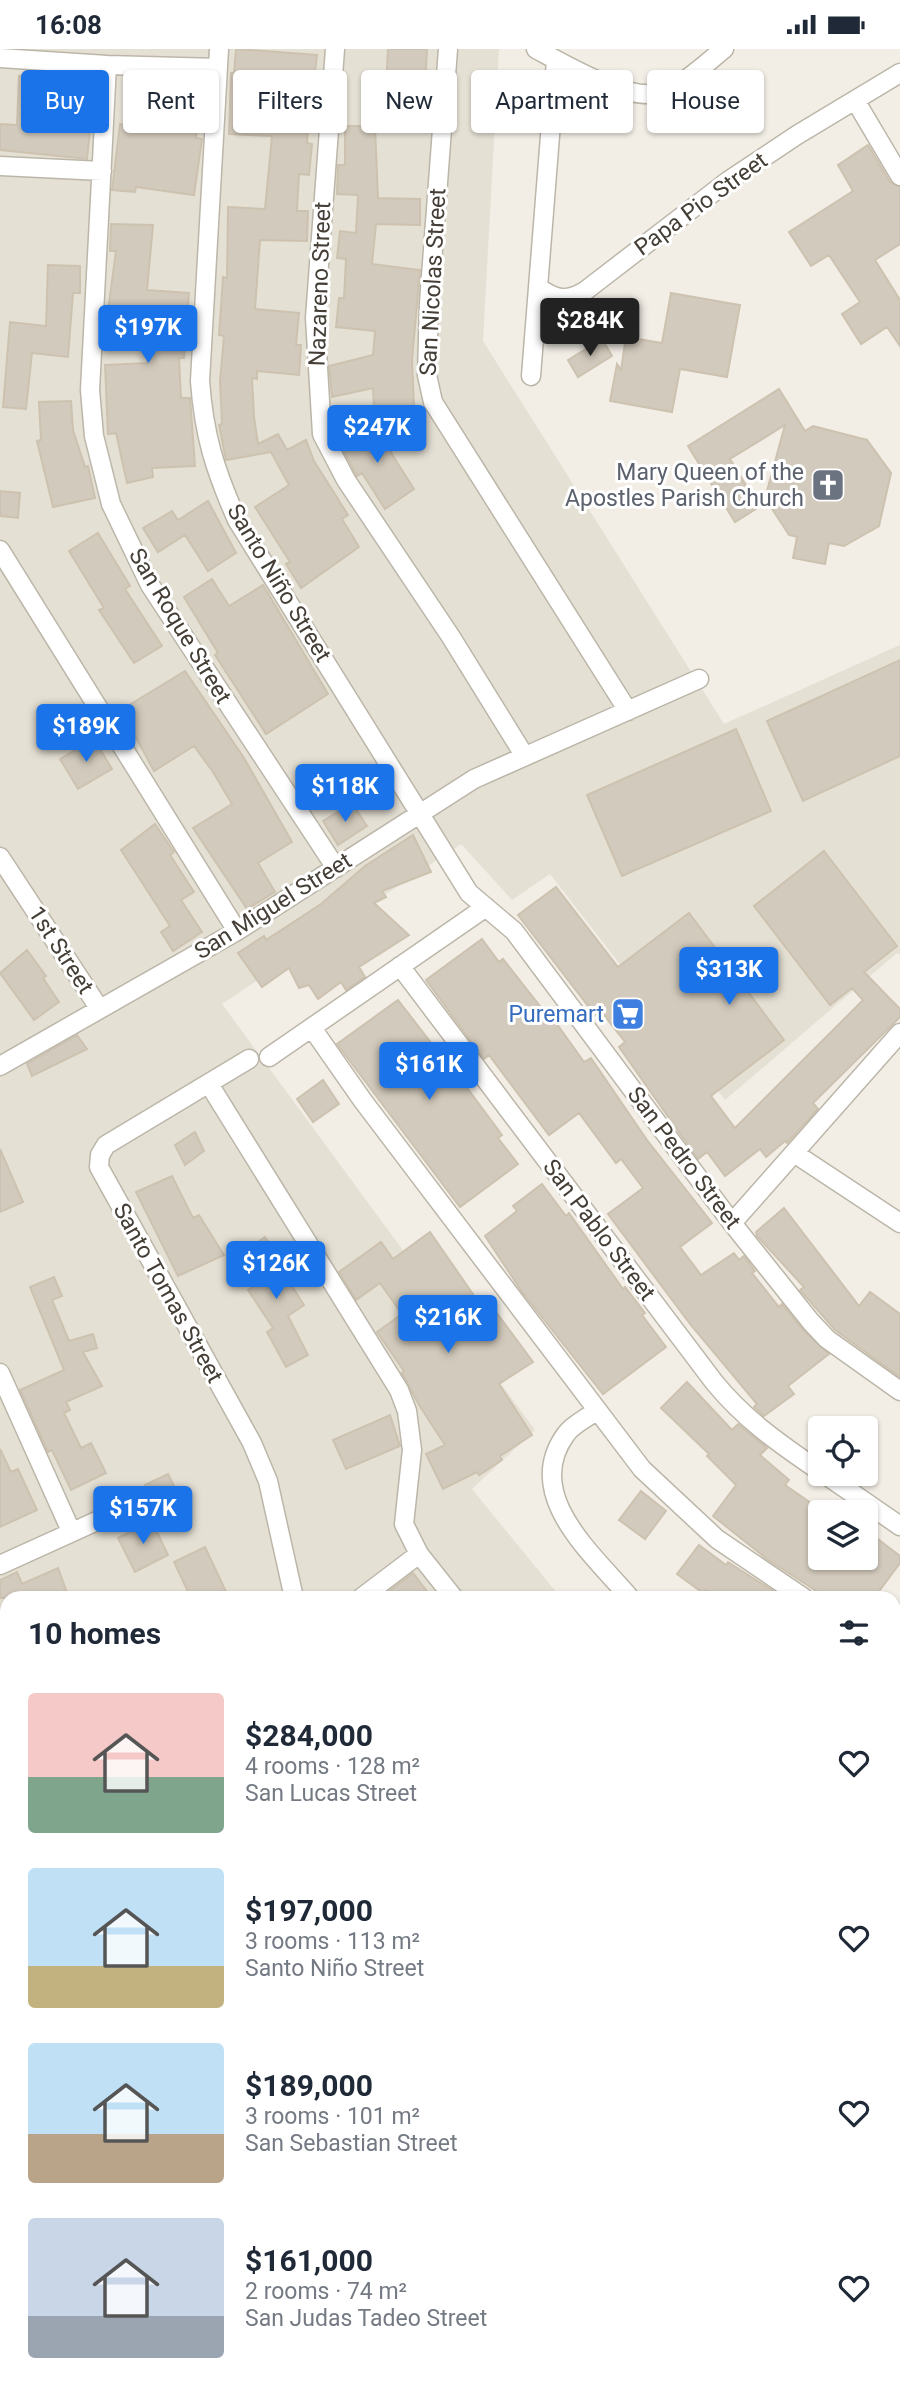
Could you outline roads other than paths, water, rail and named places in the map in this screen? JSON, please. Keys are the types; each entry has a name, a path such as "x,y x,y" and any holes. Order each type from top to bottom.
{"street":[{"name":"Santo Niño Street","path":"219,49 200,381 203,426 216,474 237,520 469,893 486,907"},
{"name":"Nazareno Street","path":"335,49 314,318 322,434 346,480 451,637 524,755"},
{"name":"San Nicolas Street","path":"448,49 429,303 428,389 433,403 628,711"},
{"path":"536,49 612,85 646,96 662,92 681,82 724,49"},
{"path":"0,58 218,68"},
{"path":"531,376 556,60"},
{"name":"San Roque Street","path":"107,65 90,390 94,436 111,504 150,585 336,868"},
{"name":"Papa Pio Street","path":"538,287 560,300 573,298 585,291 728,181 900,73"},
{"path":"855,100 900,176"},
{"path":"0,166 102,171"},
{"path":"0,550 237,931"},
{"name":"San Miguel Street","path":"0,1066 237,931 420,811 474,779 699,679"},
{"name":"1st Street","path":"0,857 99,1008"},
{"path":"269,1057 486,907"},
{"name":"San Pedro Street","path":"486,907 514,931 732,1223 827,1339 900,1391"},
{"name":"San Pablo Street","path":"400,966 727,1398 761,1430 808,1463"},
{"path":"312,1028 363,1101 596,1412 642,1469 678,1506 717,1539 794,1591"},
{"path":"732,1223 898,1040"},
{"name":"Santo Tomas Street","path":"248,1059 106,1145 100,1155 99,1167 252,1443 268,1481 292,1591"},
{"path":"209,1084 399,1390 407,1411 412,1451 404,1524 419,1554 448,1591"},
{"path":"794,1153 900,1223"},
{"path":"0,1373 71,1531"},
{"path":"596,1412 567,1432 558,1448 551,1477 556,1504 567,1523 624,1591"},
{"name":"San Pablo Street","path":"841,1486 900,1526"},
{"path":"0,1565 121,1510"},
{"path":"370,1591 419,1554"}],"place":[{"name":"Mary Queen of the Apostles Parish Church","path":"828,485"},
{"name":"Puremart","path":"628,1014"}]}
